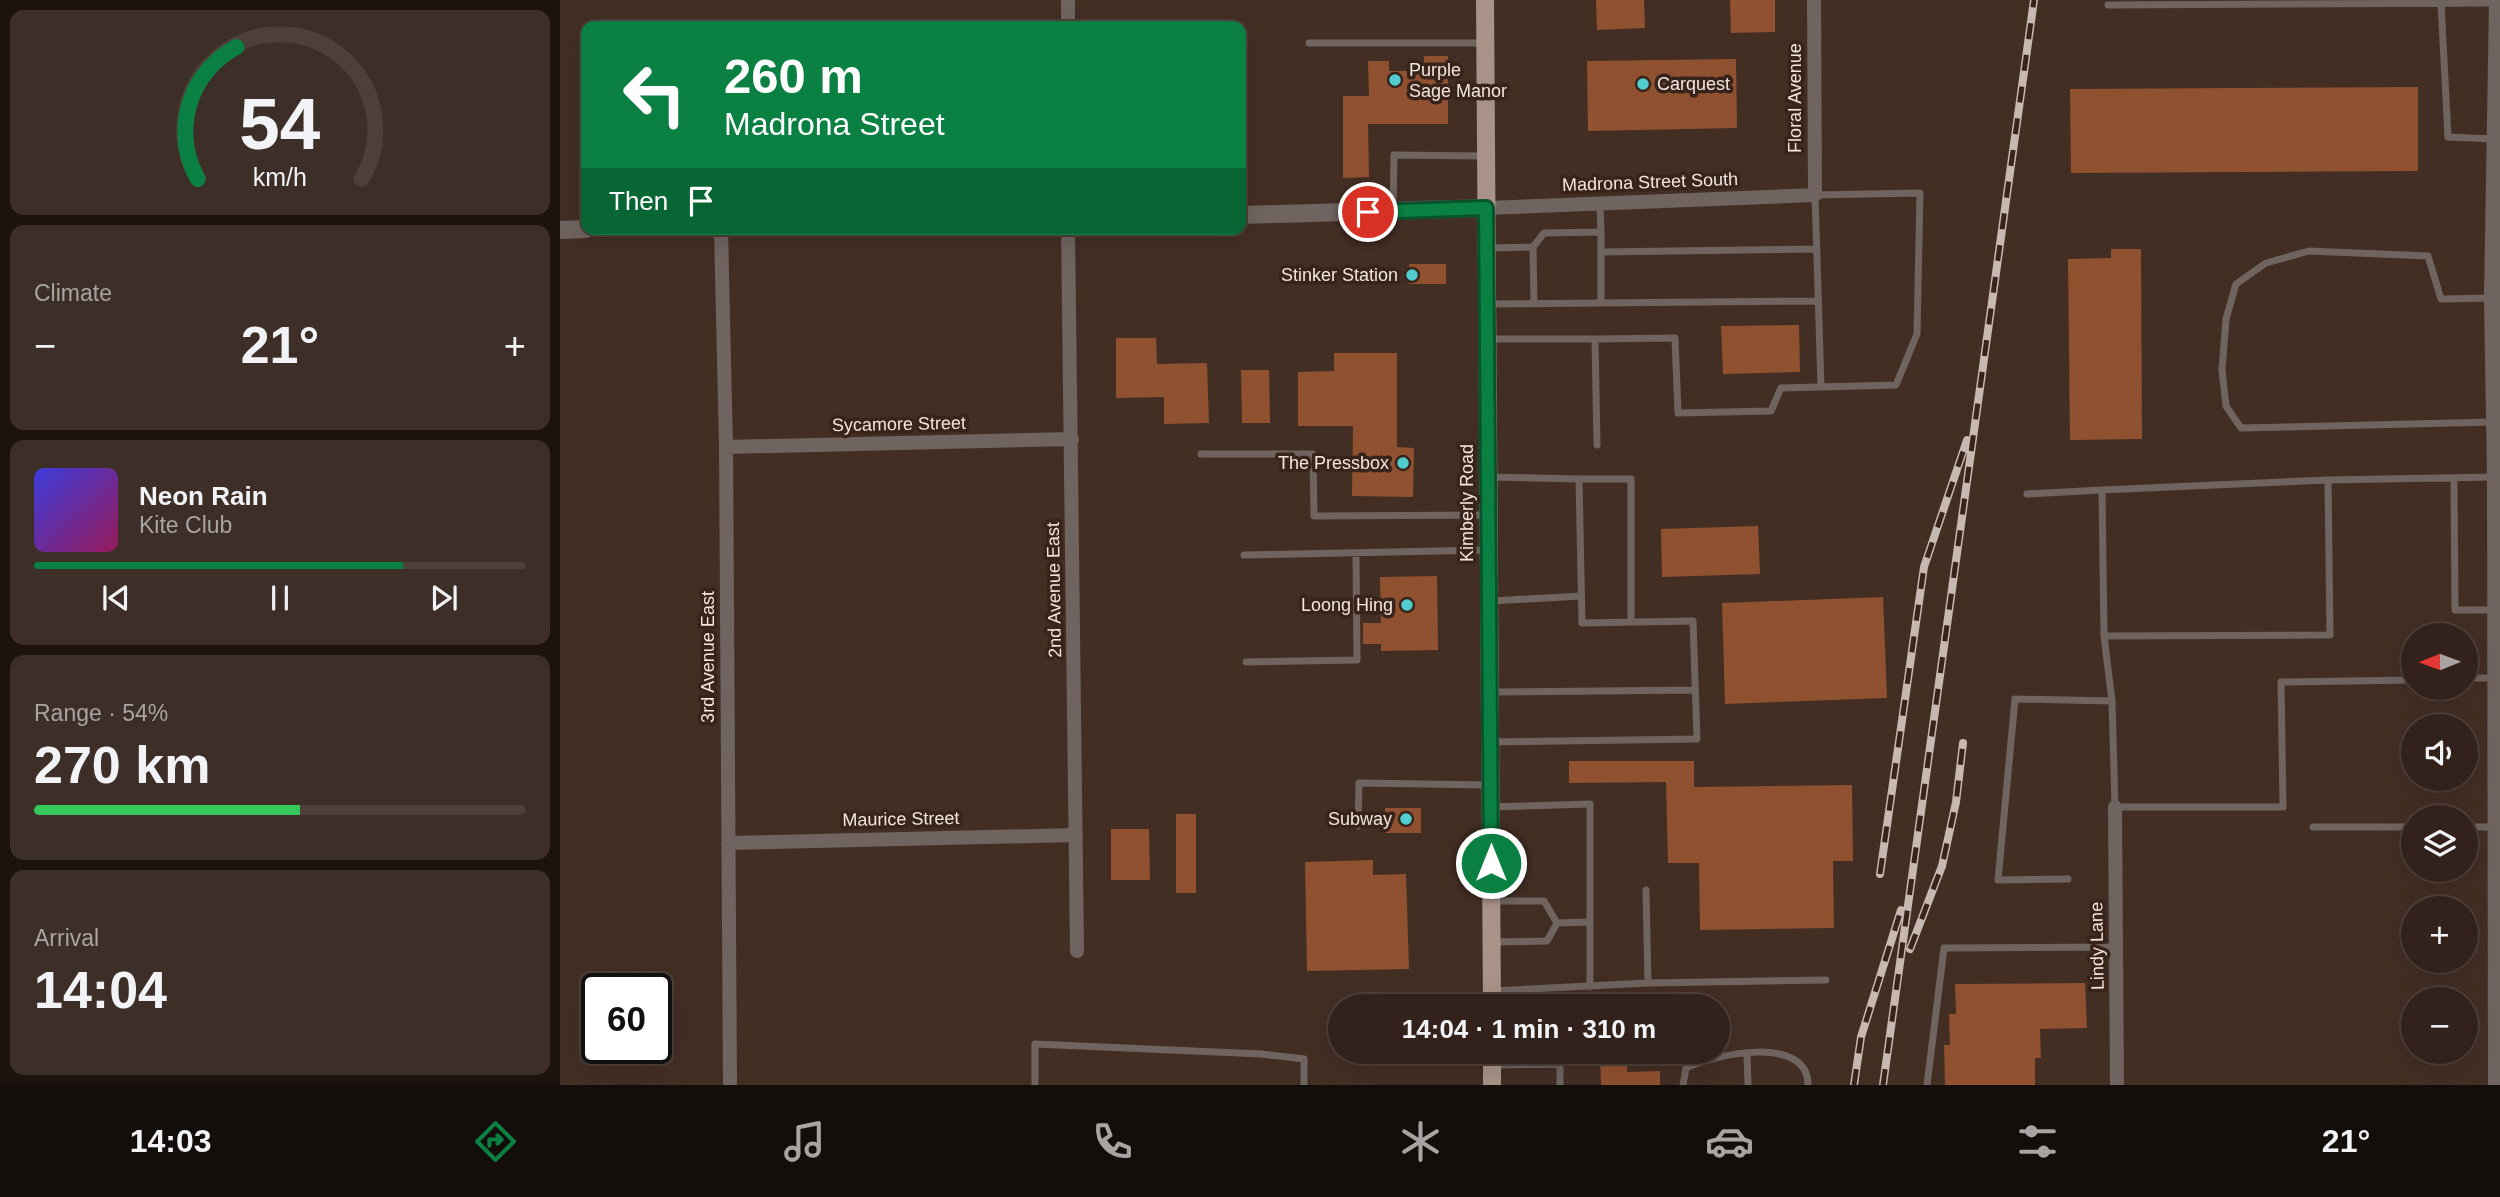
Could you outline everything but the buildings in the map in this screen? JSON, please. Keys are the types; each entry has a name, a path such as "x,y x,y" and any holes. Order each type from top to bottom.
{"main road":[{"name":"Kimberly Road","path":"1485,0 1492,994"},
{"path":"1492,1064 1492,1085"}],"street":[{"path":"1068,0 1068,21"},
{"name":"Floral Avenue","path":"1814,0 1815,195"},
{"path":"2498,1 2493,298 2498,1074"},
{"name":"Madrona Street South","path":"1486,208 1815,195"},
{"path":"1246,215 1486,208"},
{"path":"560,230 581,229"},
{"name":"3rd Avenue East","path":"721,235 726,447 730,1085"},
{"name":"2nd Avenue East","path":"1068,235 1077,951"},
{"name":"Sycamore Street","path":"726,447 1072,439"},
{"name":"Lindy Lane","path":"2115,807 2117,1085"},
{"name":"Maurice Street","path":"728,843 1076,835"}],"lane":[{"path":"2108,5 2498,1"},
{"path":"2441,3 2448,137 2496,139"},
{"path":"1309,43 1485,43"},
{"path":"1393,211 1394,155 1486,156"},
{"path":"1487,339 1675,338 1678,413 1771,411 1781,388 1896,385 1917,334 1920,193 1815,195 1821,386"},
{"path":"1600,204 1601,303"},
{"path":"1534,303 1533,247 1544,233 1601,232"},
{"path":"1486,248 1533,247"},
{"path":"1601,252 1817,249"},
{"path":"2493,298 2441,299 2428,256 2309,251 2266,263 2236,285 2226,319 2222,370 2226,405 2241,428 2495,422"},
{"path":"1487,303 1818,301"},
{"path":"1595,339 1597,445"},
{"path":"1201,454 1313,453 1314,516 1489,515"},
{"path":"1488,477 1631,479 1631,622"},
{"path":"2027,494 2328,480 2496,477"},
{"path":"2454,478 2455,610 2495,610"},
{"path":"1490,742 1697,739 1693,621 1582,623 1579,479"},
{"path":"2104,636 2330,635 2328,480"},
{"path":"2102,490 2104,636 2112,701 2115,807 2283,807 2281,682 2401,680"},
{"path":"1244,555 1489,550"},
{"path":"1246,662 1357,660 1356,553"},
{"path":"1489,601 1581,596"},
{"path":"2478,678 2496,678"},
{"path":"1490,692 1695,690"},
{"path":"2068,879 1998,880 2015,699 2112,701"},
{"path":"1358,826 1359,783 1490,785"},
{"path":"1491,807 1590,804 1590,987"},
{"path":"2313,827 2401,827"},
{"path":"2478,827 2498,827"},
{"path":"1646,890 1648,983"},
{"path":"1491,901 1544,901 1557,923"},
{"path":"1557,923 1589,922"},
{"path":"1491,942 1547,941 1557,923"},
{"path":"1927,1085 1944,948 2116,947"},
{"path":"1528,994 1648,983 1826,980"},
{"path":"1035,1085 1035,1044 1261,1054 1304,1059 1304,1085"},
{"path":"1683,1085 1686,1068 1696,1063 1725,1055 1776,1052 1797,1059 1808,1076 1808,1085"},
{"path":"1747,1054 1748,1085"},
{"path":"1560,1064 1560,1085"}],"railway":[{"path":"1883,1085 2034,0"},
{"path":"1880,874 1924,567 1967,440"},
{"path":"1910,949 1942,866 1956,802 1963,743"},
{"path":"1854,1085 1861,1037 1901,910"}],"place":[{"name":"Purple Sage Manor","path":"1395,80"},
{"name":"Carquest","path":"1643,84"},
{"name":"Stinker Station","path":"1412,275"},
{"name":"The Pressbox","path":"1403,463"},
{"name":"Loong Hing","path":"1407,605"},
{"name":"Subway","path":"1406,819"}],"route":[{"path":"1368,212 1486,208 1491,863"}]}
